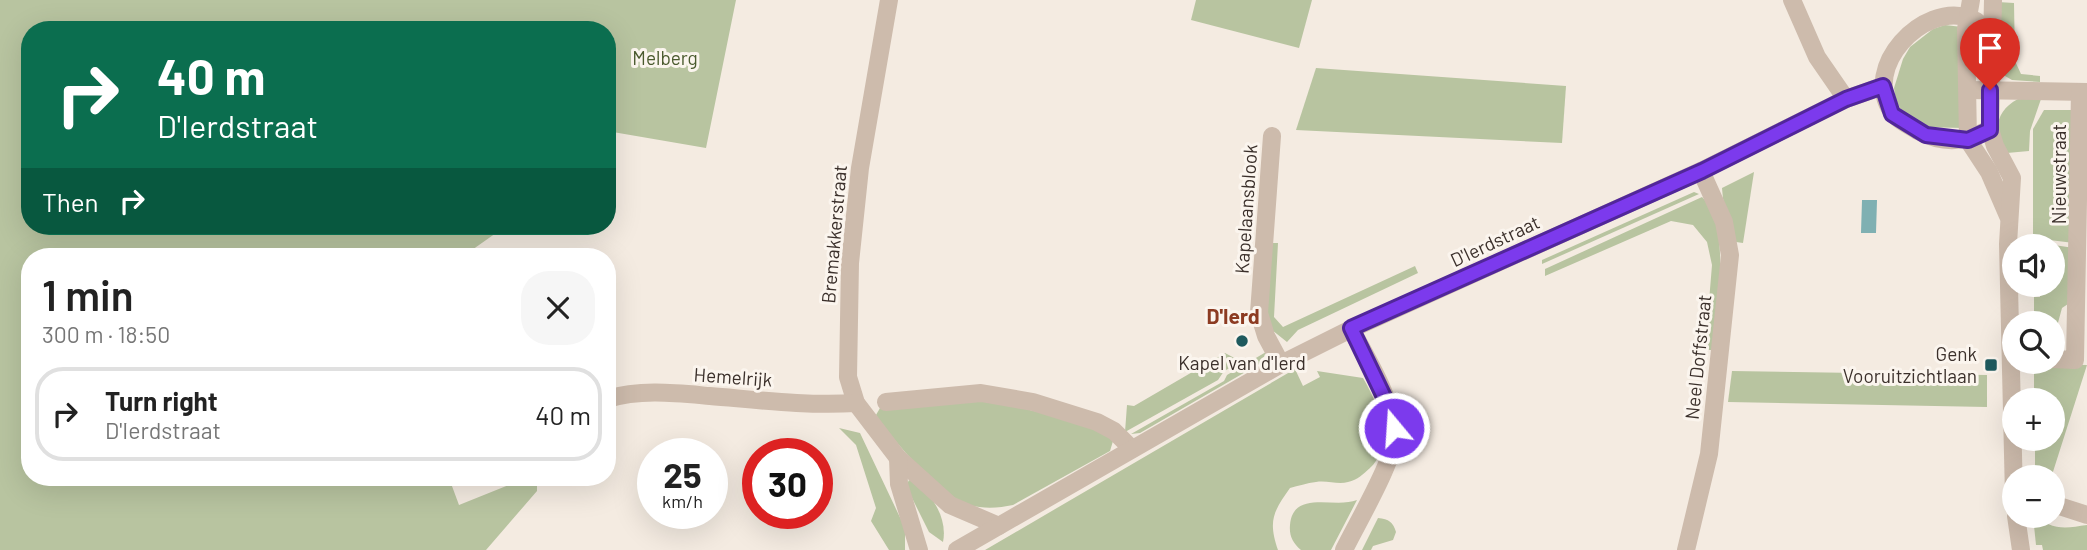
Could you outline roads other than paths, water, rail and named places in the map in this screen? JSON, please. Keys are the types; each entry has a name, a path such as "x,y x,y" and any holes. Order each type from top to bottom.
{"street":[{"name":"Bremakkerstraat","path":"889,0 860,168 850,263 848,377 856,403 898,458 950,505 999,526"},
{"path":"1792,0 1817,57 1846,99"},
{"path":"1993,0 1990,34 1990,130 1995,146 2012,178 2013,195 2008,216 2011,311"},
{"path":"1970,9 1990,34"},
{"path":"1970,9 1920,26 1905,38 1891,55 1883,86 1892,114 1926,135 1968,140 1990,130"},
{"path":"1970,9 1966,29 1968,140 1989,172 2008,216"},
{"name":"D'Ierdstraat","path":"957,550 1281,365 1351,328 1702,171 1846,99 1883,86"},
{"path":"1968,90 2084,92"},
{"name":"Nieuwstraat","path":"2065,360 2075,360 2084,92"},
{"name":"Kapelaansblook","path":"1272,136 1259,313 1266,337 1281,365"},
{"name":"Neel Doffstraat","path":"1686,550 1709,454 1730,255 1724,222 1702,171"},
{"path":"1344,550 1386,465 1394,439 1391,414 1351,328"},
{"path":"2012,374 2014,465"},
{"name":"Hemelrijk","path":"616,395 656,392 819,404 856,403"},
{"path":"886,402 981,393 1033,402 1097,422 1114,431 1132,449"},
{"path":"898,458 899,484 919,550"},
{"path":"2065,508 2087,515"},
{"path":"2018,528 2021,550"}],"water":[{"path":"1862,200 1877,200 1876,233 1861,233"}],"place":[{"name":"Kapel van d'Ierd","path":"1242,341"},
{"name":"Genk Vooruitzichtlaan","path":"1991,365"}],"district":[{"name":"D'Ierd","path":"1233,317"}],"park label":[{"name":"Melberg","path":"665,58"}]}
